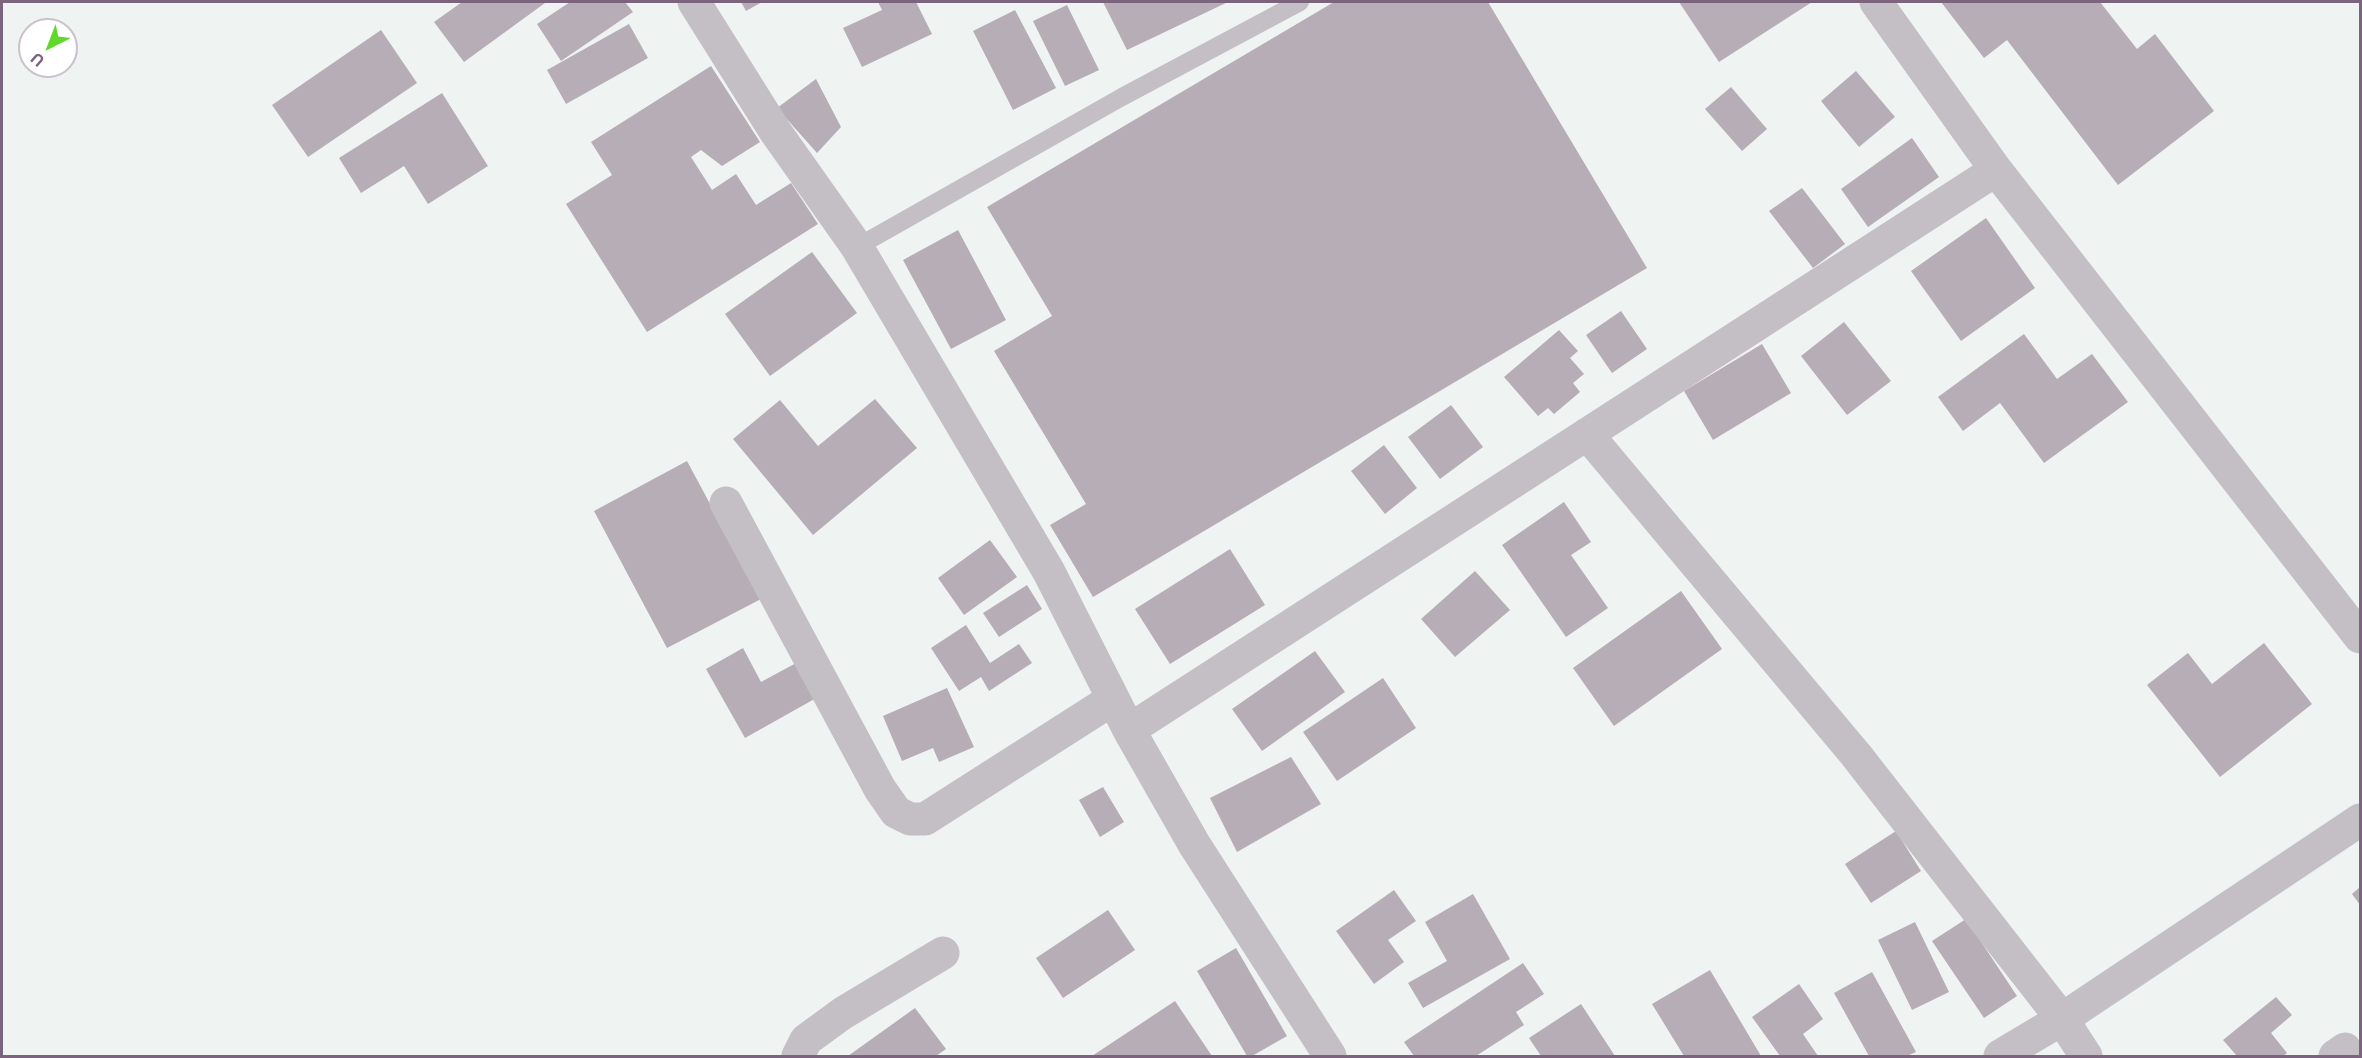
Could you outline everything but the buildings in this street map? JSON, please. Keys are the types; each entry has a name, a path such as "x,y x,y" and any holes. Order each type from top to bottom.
{"street":[{"path":"694,2 776,130 857,247 1049,572 1129,730 1194,844 1330,1056"},
{"path":"1876,2 1996,170 2361,637"},
{"path":"1129,730 1996,170"},
{"path":"1587,434 1856,755 2062,1019 2086,1056"},
{"path":"726,503 880,789 896,812 910,819 925,819 1113,699"},
{"path":"2000,1056 2062,1019 2361,819"},
{"path":"798,1056 807,1040 843,1013 943,953"}],"lane":[{"path":"857,247 1122,97 1300,2"}]}
